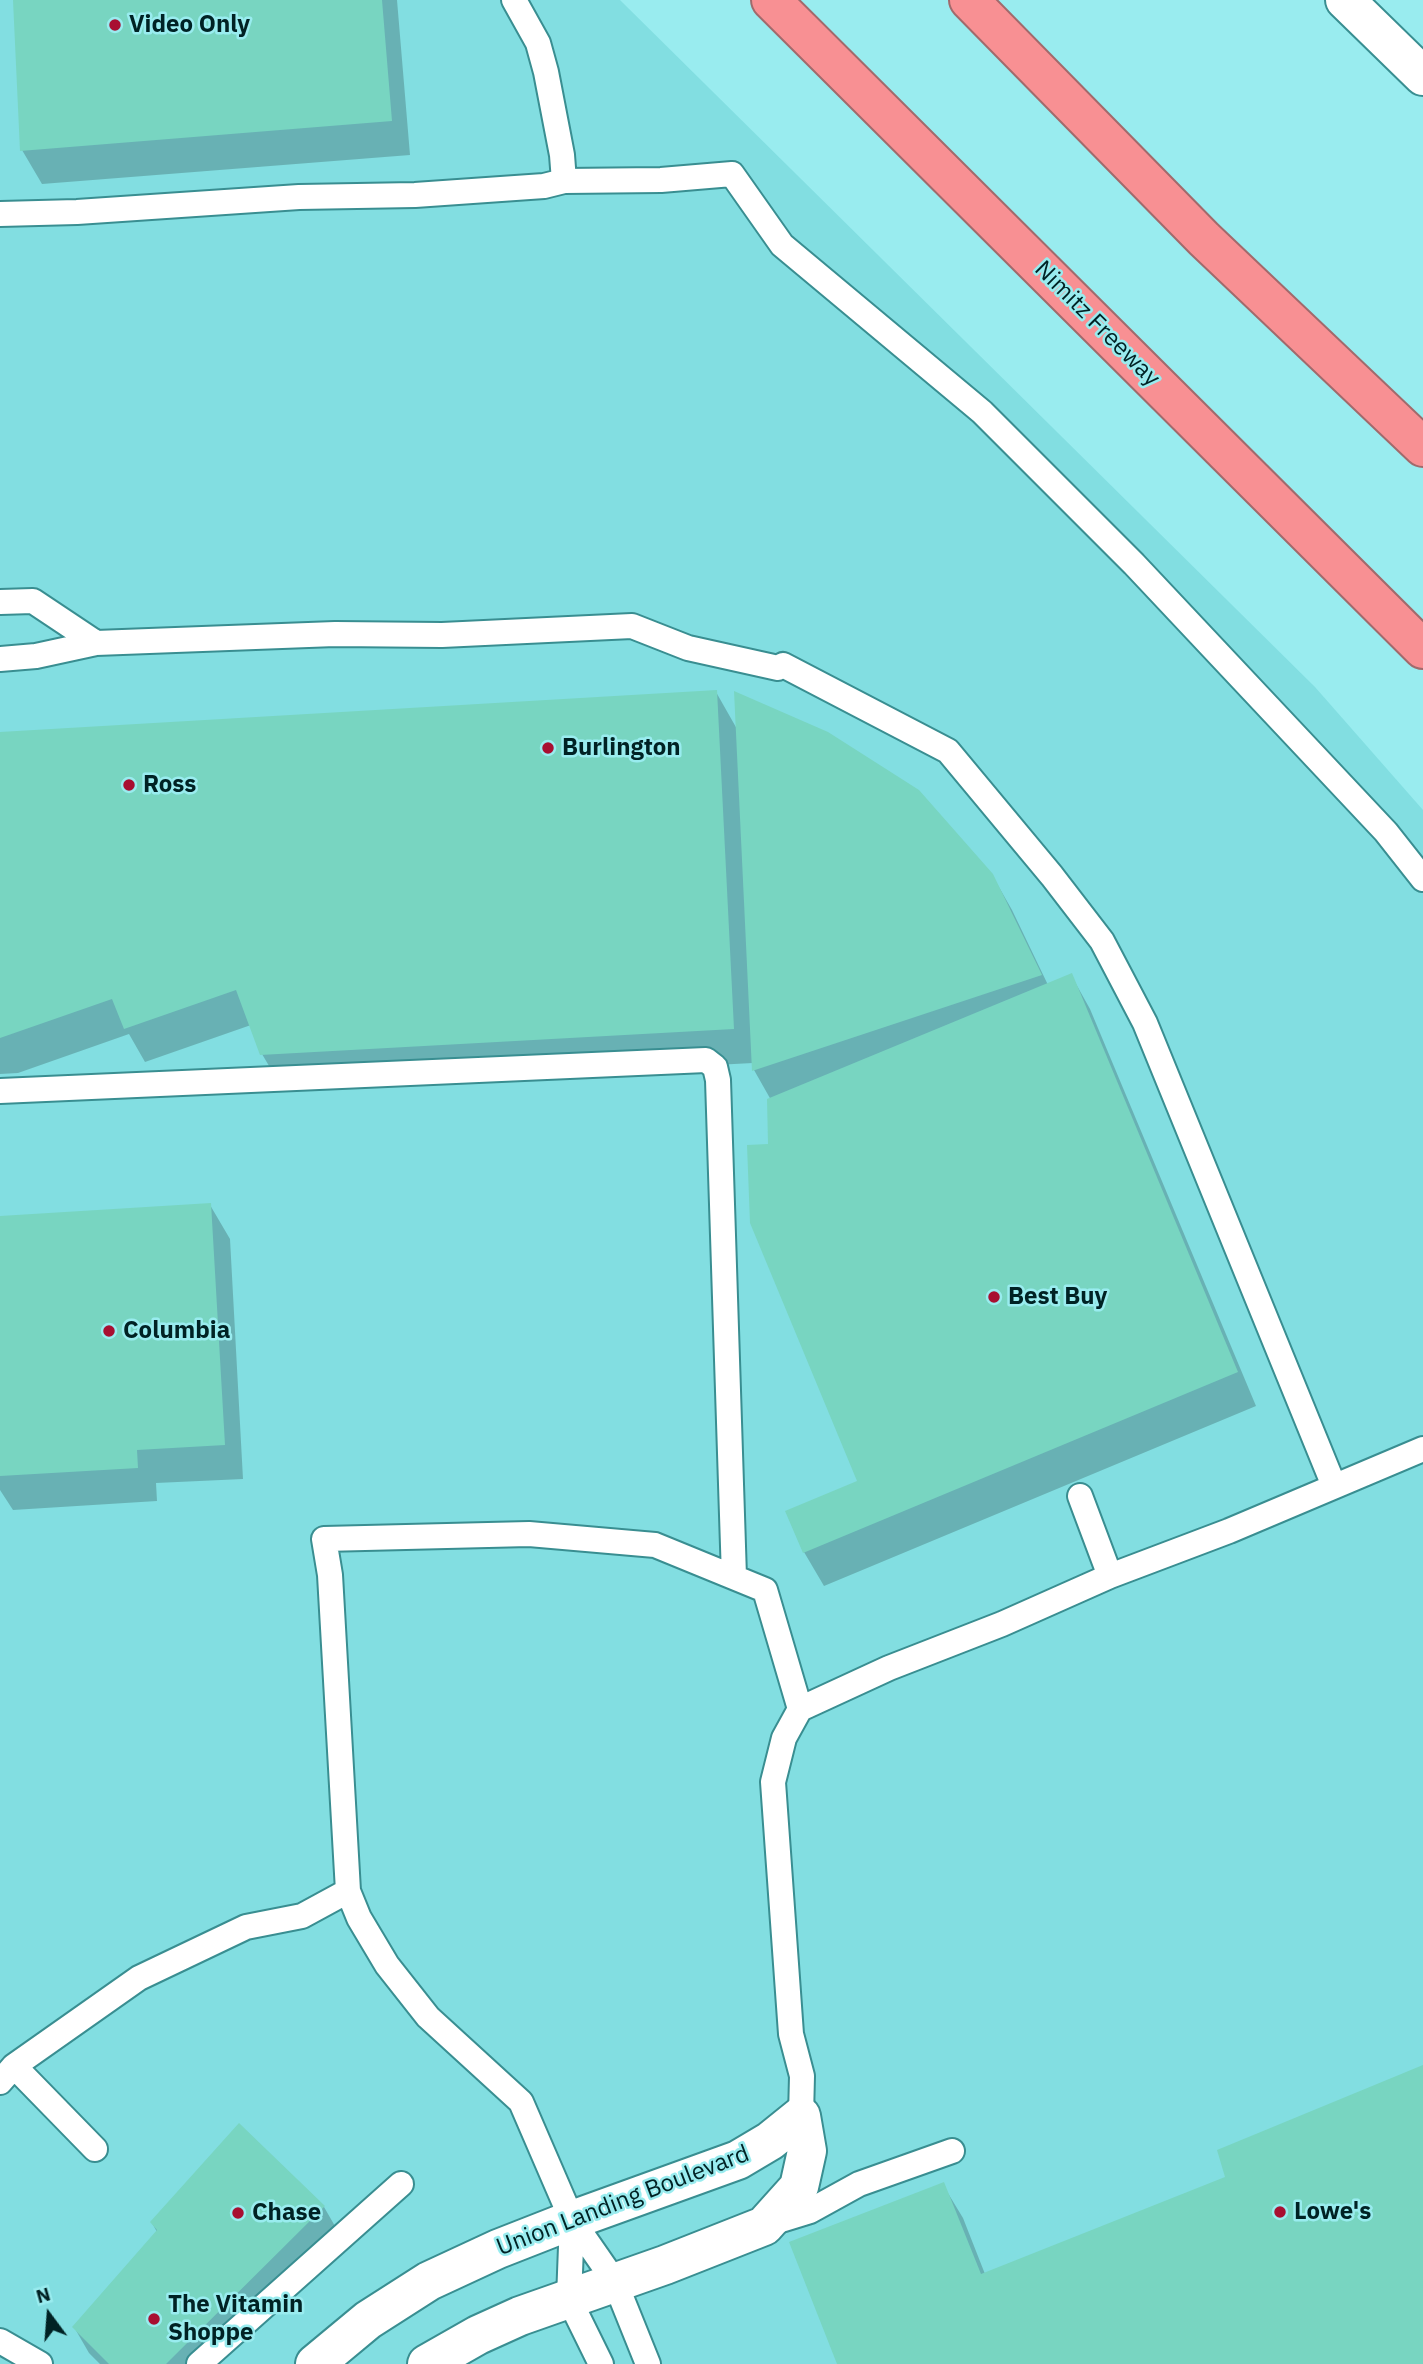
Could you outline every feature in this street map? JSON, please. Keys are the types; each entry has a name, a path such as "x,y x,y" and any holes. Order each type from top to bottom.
{"highway":[{"name":"Nimitz Freeway","path":"771,0 1423,649"},
{"path":"970,0 1204,239 1423,447"}],"street":[{"path":"1345,0 1423,76"},
{"path":"427,2364 478,2335 520,2316 764,2226 799,2187 807,2151 801,2116"},
{"name":"Union Landing Boulevard","path":"315,2364 369,2320 429,2281 498,2249 572,2220 738,2160 770,2141 801,2116"}],"lane":[{"path":"514,0 538,43 562,155 564,180"},
{"path":"0,214 77,212 299,197 415,195 544,186 564,180 661,180 732,174 782,245 982,412 1134,564 1386,832 1423,879"},
{"path":"0,602 33,601 96,643"},
{"path":"0,659 36,656 96,643 335,634 442,635 632,626 688,648 778,668 783,665 948,751 1102,940 1145,1023 1334,1486"},
{"path":"0,1091 706,1060 715,1067 718,1080 734,1577"},
{"path":"801,2116 802,2076 791,2034 773,1782 784,1738 800,1709 889,1668 1002,1624 1110,1576 1229,1531 1423,1449"},
{"path":"1080,1496 1110,1576"},
{"path":"648,2364 615,2282 572,2220 521,2102 428,2017 387,1965 359,1918 348,1891 330,1575 324,1539 529,1534 656,1545 765,1590 800,1709"},
{"path":"95,2149 7,2074 139,1978 246,1927 302,1916 348,1891"},
{"path":"764,2226 810,2211 859,2184 952,2151"},
{"path":"199,2364 401,2184"},
{"path":"572,2220 569,2299 601,2364"},
{"path":"0,2341 40,2364"}],"shaded area":[{"path":"0,0 620,0 1315,687 1423,810 1423,2364 0,2364"}],"building":[{"path":"13,0 382,0 392,121 20,151"},
{"path":"717,690 734,1029 260,1055 236,990 124,1029 112,999 0,1038 0,732"},
{"path":"734,691 828,732 919,790 993,874 1042,975 752,1071"},
{"name":"Best Buy","path":"1072,973 1238,1372 803,1553 785,1511 857,1481 750,1223 747,1145 768,1144 767,1099"},
{"name":"Columbia","path":"211,1203 225,1445 137,1450 138,1468 0,1476 0,1216"},
{"name":"Lowe's","path":"1423,2065 1423,2364 837,2364 789,2242 944,2182 981,2274 1225,2177 1217,2150"},
{"path":"239,2123 325,2206 166,2364 109,2364 72,2327 157,2230 150,2222"}],"place":[{"name":"Video Only","path":"115,25"},
{"name":"Burlington","path":"548,748"},
{"name":"Ross","path":"129,785"},
{"name":"Best Buy","path":"994,1297"},
{"name":"Columbia","path":"109,1331"},
{"name":"Lowe's","path":"1280,2212"},
{"name":"Chase","path":"238,2213"},
{"name":"The Vitamin Shoppe","path":"154,2319"}]}
